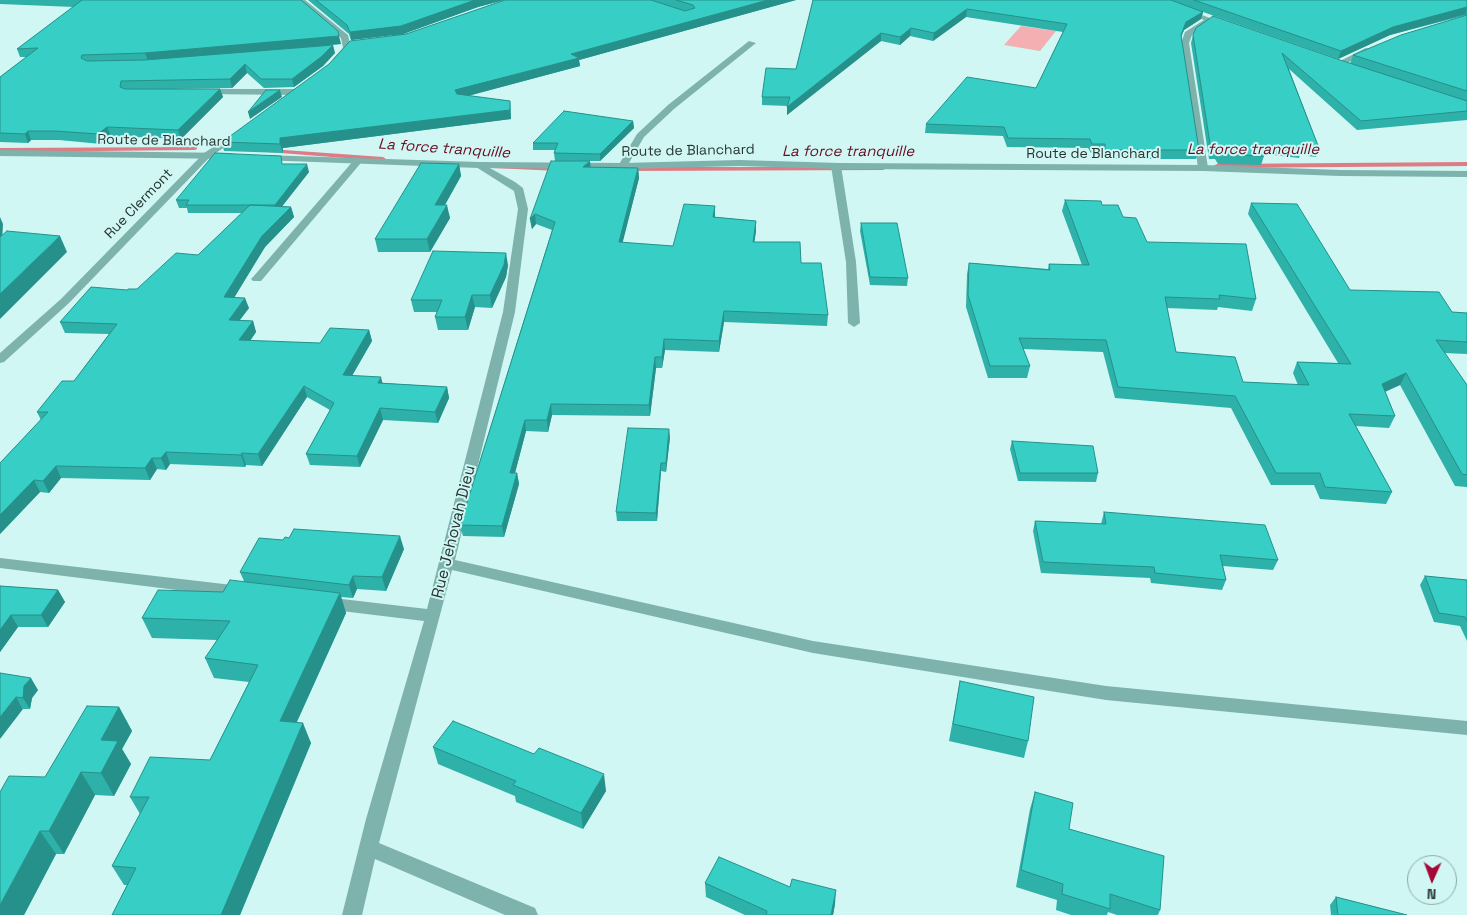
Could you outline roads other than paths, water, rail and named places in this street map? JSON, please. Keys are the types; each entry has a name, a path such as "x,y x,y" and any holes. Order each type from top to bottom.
{"street":[{"path":"301,0 345,37 349,46"},
{"path":"1157,0 1237,29"},
{"path":"1203,168 1184,42 1188,34 1209,20"},
{"path":"624,166 640,136 671,107 752,43"},
{"path":"330,49 349,46"},
{"path":"327,69 349,46"},
{"path":"1338,64 1378,46"},
{"path":"1329,61 1355,69"},
{"path":"198,92 301,89 282,103"},
{"name":"Rue Clermont","path":"0,359 65,301 207,156 245,129"},
{"name":"Route de Blanchard","path":"0,152 252,157 480,165 624,166 739,163 836,166 1203,168 1340,173 1467,174"},
{"path":"257,279 357,162"},
{"name":"Rue Jehovah Dieu","path":"352,915 368,847 433,616 509,312 523,209 519,190 480,165"},
{"path":"836,166 851,262 854,323"},
{"path":"0,563 256,594"},
{"path":"445,563 813,647 1106,693 1467,728"},
{"path":"305,600 433,616"},
{"path":"368,847 528,915"}],"waterway":[{"name":"La force tranquille","path":"0,150 195,148"},
{"name":"La force tranquille","path":"270,151 383,159"},
{"name":"La force tranquille","path":"1217,166 1467,164"},
{"name":"La force tranquille","path":"494,167 560,169"},
{"name":"La force tranquille","path":"624,169 882,169"}]}
